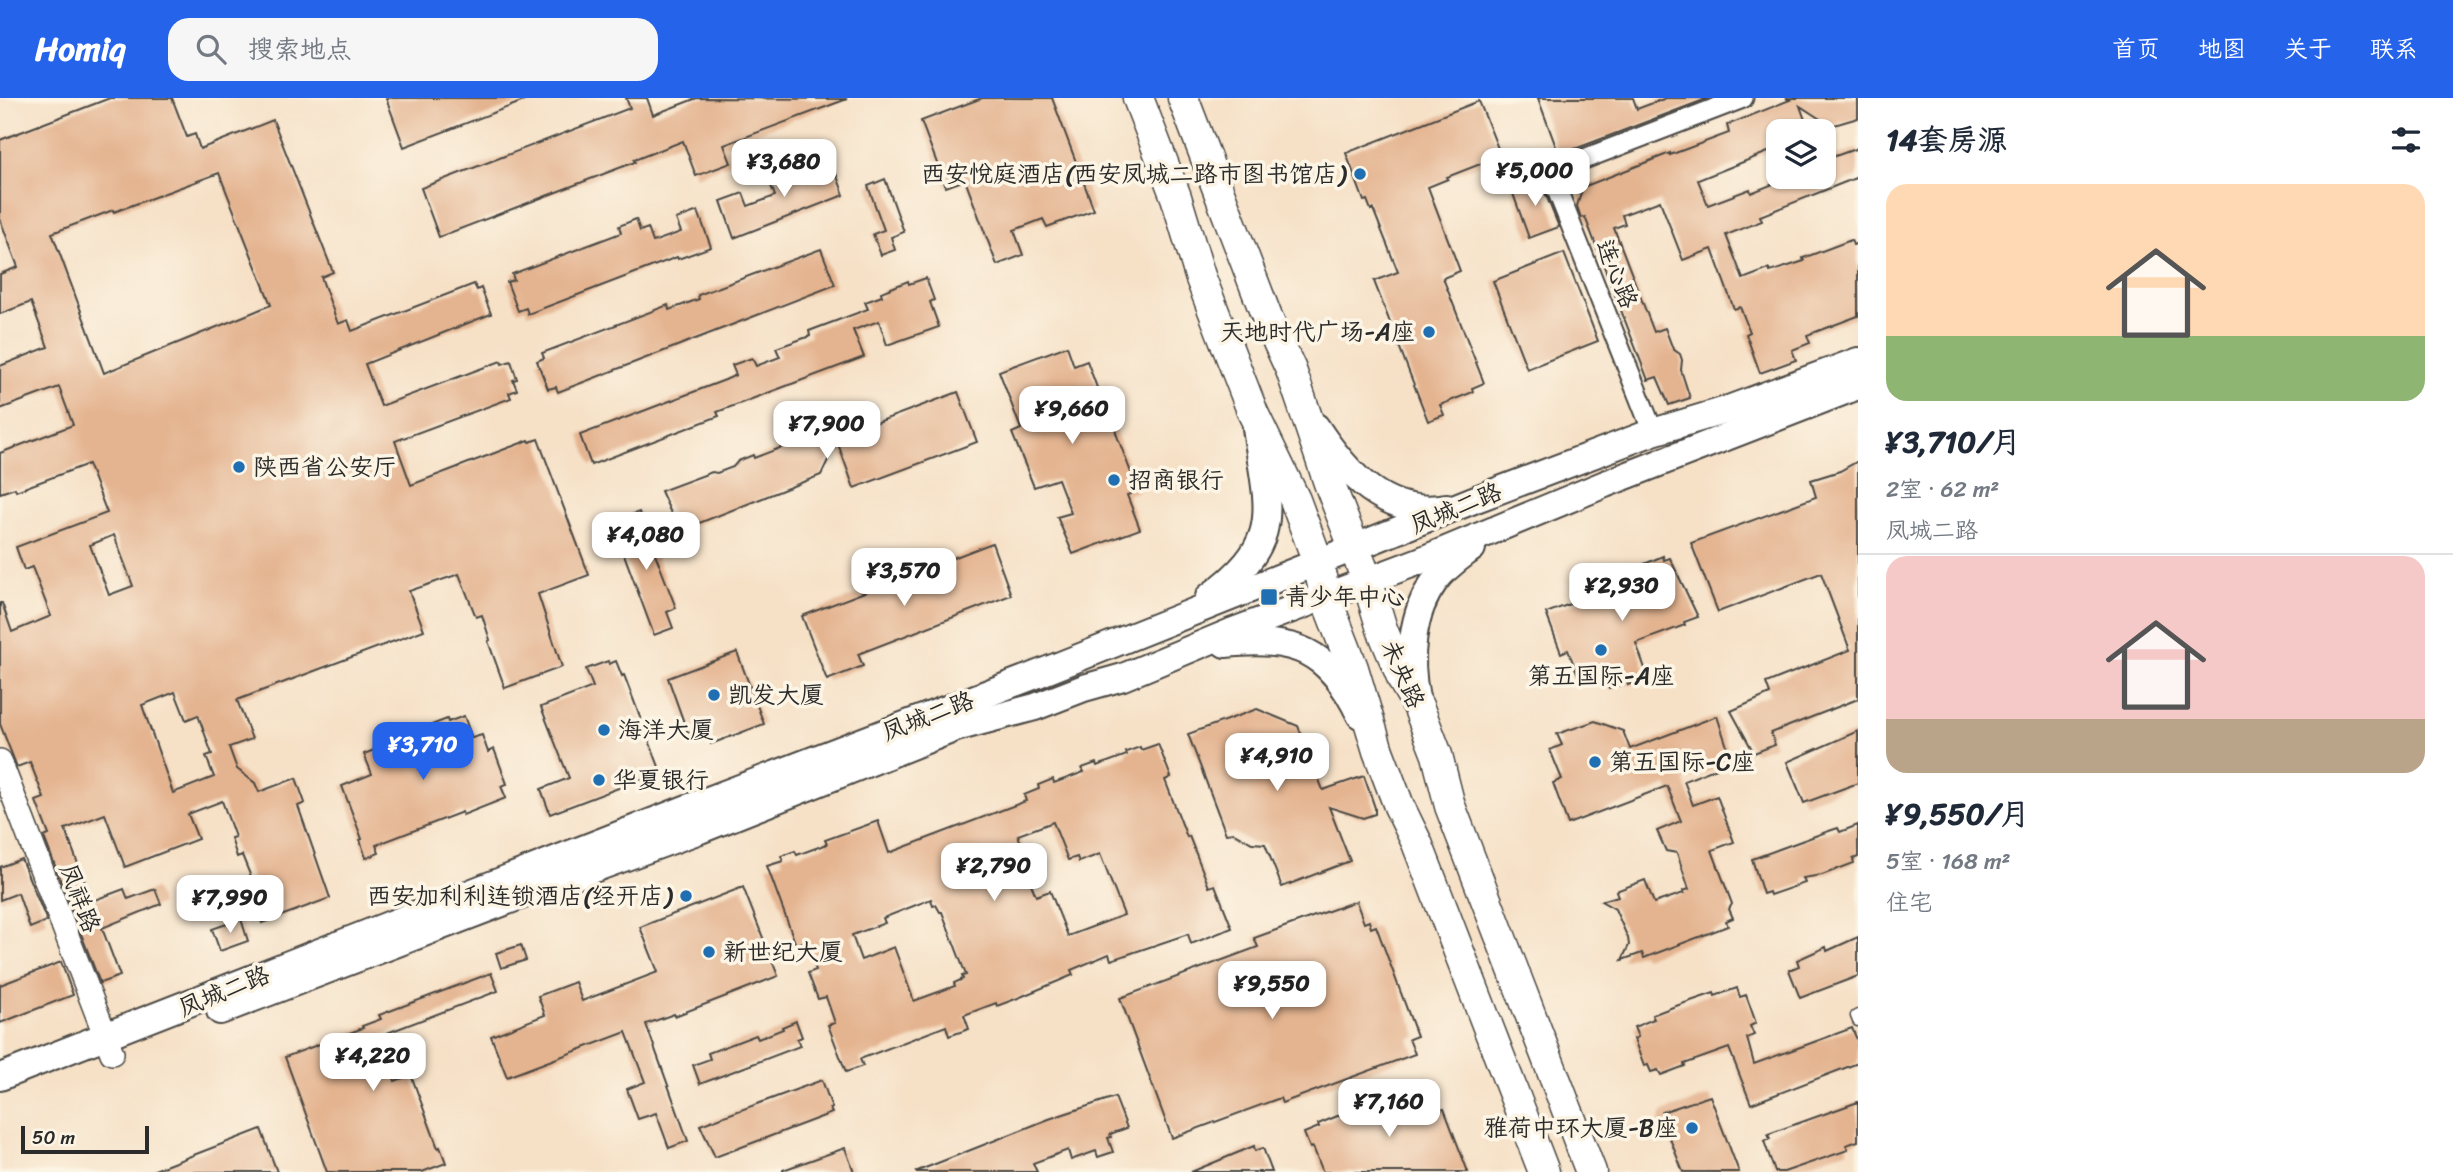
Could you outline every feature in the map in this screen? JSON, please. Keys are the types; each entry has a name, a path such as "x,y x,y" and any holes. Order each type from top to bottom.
{"main road":[{"name":"未央路","path":"1138,98 1176,197 1200,276 1253,413 1295,500 1318,562 1325,596 1353,668 1378,751 1399,806 1417,843 1544,1172"},
{"name":"未央路","path":"1183,98 1268,320 1291,370 1395,661 1418,706 1437,755 1450,806 1591,1172"},
{"name":"凤城二路","path":"0,1097 109,1045 690,807 1476,499 1653,432 1723,411 1858,361"},
{"name":"凤城二路","path":"0,1077 109,1045 700,830 956,728 1035,707 1175,657 1231,632 1417,562 1858,386"},
{"path":"1157,626 1207,598 1236,576 1253,557 1265,533 1267,509 1253,413"},
{"path":"1306,413 1344,467 1369,489 1404,505 1420,508 1434,509 1476,499"},
{"path":"1418,706 1412,670 1413,645 1415,627 1427,594 1449,566 1473,548 1524,518"},
{"path":"1175,657 1219,645 1251,642 1278,643 1301,650 1329,668 1340,681 1378,751"}],"street":[{"name":"连心路","path":"1653,432 1549,172 1743,98"},
{"name":"凤祥路","path":"0,761 109,1045"}],"lane":[{"path":"1858,1015 1858,1021"}],"building":[{"path":"110,98 172,98 187,137 195,134 200,149 273,120 333,272 321,277 338,324 348,320 352,331 474,284 477,290 481,288 491,314 365,364 381,406 501,361 502,364 511,361 517,379 513,380 517,390 509,393 511,398 395,441 411,485 529,440 538,439 589,575 538,594 562,667 505,688 482,615 476,617 459,574 409,591 424,630 237,700 252,739 229,747 237,769 255,783 259,792 296,778 305,803 298,806 330,898 262,923 248,883 253,882 242,855 237,857 231,838 235,837 222,801 188,814 198,839 125,867 105,814 65,829 92,901 124,889 128,899 155,889 161,904 102,928 120,976 100,983 44,837 49,835 36,801 44,798 30,762 17,767 0,724 0,603 12,632 51,616 32,567 24,570 16,547 107,513 88,464 16,491 15,488 0,493 0,453 73,425 59,387 0,409 0,366 48,347 31,302 0,314 0,274 18,267 0,219 0,140","holes":["219,173 271,305 104,373 52,233","114,535 133,586 109,595 90,545","175,692 186,720 198,715 212,754 206,756 214,777 173,793 142,705"]},
{"path":"386,98 529,98 529,99 404,147"},
{"path":"626,98 647,98 653,115 697,98 847,99 724,145 731,163 696,176 683,141 439,237 421,188 630,108"},
{"path":"982,98 1052,98 1094,210 1047,227 1043,219 1014,230 1023,255 997,265 965,180 946,187 921,121"},
{"path":"1538,98 1633,98 1637,109 1666,98 1709,98 1559,155"},
{"path":"1786,98 1858,98 1858,118 1836,125 1836,119 1820,119 1800,106 1805,119 1766,119 1766,153 1698,180 1708,205 1750,189 1751,193 1766,187 1828,189 1760,216 1762,221 1726,235 1743,279 1769,269 1770,272 1804,261 1803,258 1851,240 1853,245 1858,243 1858,316 1807,335 1810,343 1792,350 1796,360 1760,373 1746,334 1750,332 1740,307 1734,309 1712,249 1683,260 1660,201 1622,215 1625,224 1614,228 1654,332 1665,328 1673,349 1680,354 1682,360 1681,370 1690,398 1669,405 1657,377 1648,380 1585,217 1581,218 1577,206 1583,187 1729,133 1727,125 1790,100"},
{"path":"1479,101 1501,156 1428,187 1460,271 1443,278 1484,383 1472,388 1473,392 1440,405 1444,415 1428,421 1374,281 1398,272 1373,209 1371,210 1367,200 1364,201 1346,153"},
{"path":"1858,148 1858,177 1836,186 1836,156"},
{"path":"831,160 844,195 734,238 721,201 743,193 748,206 775,196 770,183"},
{"path":"1539,178 1559,227 1529,238 1511,188"},
{"path":"885,179 904,232 891,237 895,250 881,255 873,234 884,230 868,186"},
{"path":"698,211 711,247 678,259 677,257 528,314 526,308 518,311 507,282 514,280 512,274 621,233 619,226 636,219 640,231 648,228 653,242 681,232 676,219"},
{"path":"821,249 835,285 558,392 556,387 548,389 537,361 544,358 542,353 668,305 669,310 699,299 698,295"},
{"path":"1564,253 1598,341 1527,369 1493,281"},
{"path":"926,278 934,300 930,302 939,327 887,345 879,321 853,330 864,357 717,412 719,416 591,465 580,435 736,375 732,365 752,358 756,366 780,357 776,348 810,336 809,331 868,309 865,302 882,296 881,292 908,281 909,284"},
{"path":"1067,346 1074,366 1087,361 1108,417 1115,423 1116,433 1138,491 1127,495 1140,529 1073,554 1057,517 1071,513 1058,479 1034,487 1012,433 1021,429 999,371"},
{"path":"958,392 977,442 854,488 837,441 821,475 679,531 661,491 733,467 738,461 753,455 754,458 793,443 792,440 809,435 814,446"},
{"path":"1858,461 1858,699 1771,733 1775,745 1754,753 1731,711 1770,694 1766,683 1850,650 1821,573 1718,612 1691,543 1816,497 1811,480 1840,471"},
{"path":"639,512 676,608 667,612 673,628 654,635 612,522"},
{"path":"992,543 1011,595 858,654 863,666 827,680 802,616"},
{"path":"1663,556 1664,560 1670,558 1698,617 1684,622 1685,625 1636,643 1648,677 1609,689 1606,682 1598,685 1580,680 1568,650 1561,653 1546,613 1615,587 1613,580 1620,578 1619,575"},
{"name":"凯发大厦","path":"737,652 764,724 711,744 710,741 698,739 687,731 668,678"},
{"name":"海洋大厦","path":"608,661 609,664 616,661 622,676 624,675 661,772 550,814 541,789 569,778 541,707 593,687 586,669"},
{"path":"1257,709 1298,726 1323,790 1364,776 1375,808 1375,814 1363,818 1329,807 1350,861 1282,887 1265,844 1252,843 1234,833 1226,834 1188,734"},
{"path":"464,716 472,738 482,735 488,752 494,749 507,784 501,786 506,798 376,845 379,853 366,858 360,840 362,839 342,786 372,774 364,754 377,749 376,746 447,719 448,722"},
{"path":"1717,716 1732,762 1684,781 1693,805 1717,796 1734,842 1712,850 1732,904 1729,909 1733,918 1726,921 1728,926 1644,958 1642,953 1622,960 1629,945 1628,938 1615,909 1601,901 1618,896 1616,891 1645,880 1654,903 1689,889 1677,853 1666,851 1657,831 1681,821 1667,786 1568,824 1553,783 1562,779 1550,750 1562,745 1557,734 1595,721 1623,731 1630,749"},
{"path":"1858,731 1858,783 1804,803 1787,762"},
{"path":"1158,744 1171,777 1165,780 1187,837 1189,836 1209,887 1215,885 1232,928 1191,944 1188,934 1111,960 1109,954 1071,970 1073,975 997,1006 996,1003 964,1015 969,1029 949,1036 946,1026 860,1059 863,1066 846,1072 828,1025 835,1023 826,997 818,999 808,973 816,970 805,941 796,945 767,866 783,861 781,856 795,851 797,855 827,844 825,840 878,821 889,853 1026,801 1024,795 1039,789 1038,785 1053,779 1054,783 1084,772 1082,768 1096,763 1097,766 1140,747 1141,750","holes":["1053,822 1068,860 1077,857 1079,862 1100,854 1124,915 1068,936 1050,891 1036,896 1025,869 1030,867 1018,835","931,899 933,906 936,905 942,912 966,975 954,983 955,986 914,1001 894,947 861,960 852,935 885,923 883,918"]},
{"path":"1858,825 1858,857 1853,859 1854,863 1822,875 1803,878 1805,883 1770,895 1769,892 1763,894 1752,859 1838,828 1840,832"},
{"path":"21,859 47,921 30,928 18,893 0,900 0,867"},
{"path":"743,887 778,976 675,1016 674,1014 646,1024 688,1141 669,1148 656,1113 638,1119 627,1089 645,1082 626,1032 507,1077 491,1036 545,1015 538,996 575,982 582,1001 658,972 640,927"},
{"path":"1356,901 1364,923 1369,921 1371,928 1376,926 1417,1036 1409,1039 1415,1054 1282,1103 1280,1098 1172,1138 1120,998 1258,947 1254,938"},
{"path":"241,919 248,941 220,951 212,929"},
{"path":"1858,937 1858,976 1800,998 1789,970 1799,966 1797,960 1826,947 1827,951"},
{"path":"521,945 526,960 501,968 496,953"},
{"path":"61,962 73,995 0,1023 0,985"},
{"path":"491,973 498,991 379,1036 395,1081 411,1075 446,1163 422,1172 327,1172 285,1057 363,1028 362,1026 381,1019 379,1015"},
{"path":"1737,988 1740,997 1746,995 1756,1023 1750,1026 1754,1035 1747,1038 1754,1064 1852,1028 1858,1042 1858,1063 1751,1104 1729,1048 1661,1075 1658,1070 1651,1072 1648,1065 1644,1066 1634,1039 1638,1037 1634,1027 1654,1019 1652,1015 1673,1007"},
{"path":"796,1021 802,1037 797,1039 800,1046 700,1084 693,1065 710,1059 708,1053 756,1035 758,1039"},
{"path":"822,1080 832,1113 715,1157 700,1125"},
{"path":"1427,1087 1430,1096 1434,1095 1440,1110 1444,1109 1468,1172 1323,1172 1304,1133 1340,1115 1355,1110 1356,1113"},
{"name":"雅荷中环大厦-B座","path":"1710,1096 1739,1172 1683,1172 1669,1136 1664,1135 1659,1122 1662,1112"},
{"path":"1115,1097 1127,1128 1110,1134 1111,1137 1108,1138 1113,1152 1098,1157 1096,1151 1071,1160 1068,1150 1033,1163 1037,1172 915,1172 1049,1119"},
{"path":"1858,1102 1858,1141 1846,1145 1848,1150 1784,1172 1775,1172 1764,1141 1770,1139 1768,1134"},
{"path":"261,1129 277,1172 152,1172 152,1171"},
{"path":"1254,1146 1255,1151 1263,1148 1272,1172 1191,1172"},
{"path":"845,1148 854,1172 783,1172 783,1170"}],"place":[{"name":"西安悦庭酒店(西安凤城二路市图书馆店)","path":"1360,174"},
{"name":"天地时代广场-A座","path":"1429,332"},
{"name":"陕西省公安厅","path":"239,467"},
{"name":"招商银行","path":"1114,480"},
{"name":"青少年中心","path":"1269,597"},
{"name":"第五国际-A座","path":"1601,650"},
{"name":"凯发大厦","path":"714,695"},
{"name":"海洋大厦","path":"604,730"},
{"name":"第五国际-C座","path":"1595,762"},
{"name":"华夏银行","path":"599,780"},
{"name":"西安加利利连锁酒店(经开店)","path":"686,896"},
{"name":"新世纪大厦","path":"709,952"},
{"name":"雅荷中环大厦-B座","path":"1692,1128"}]}
